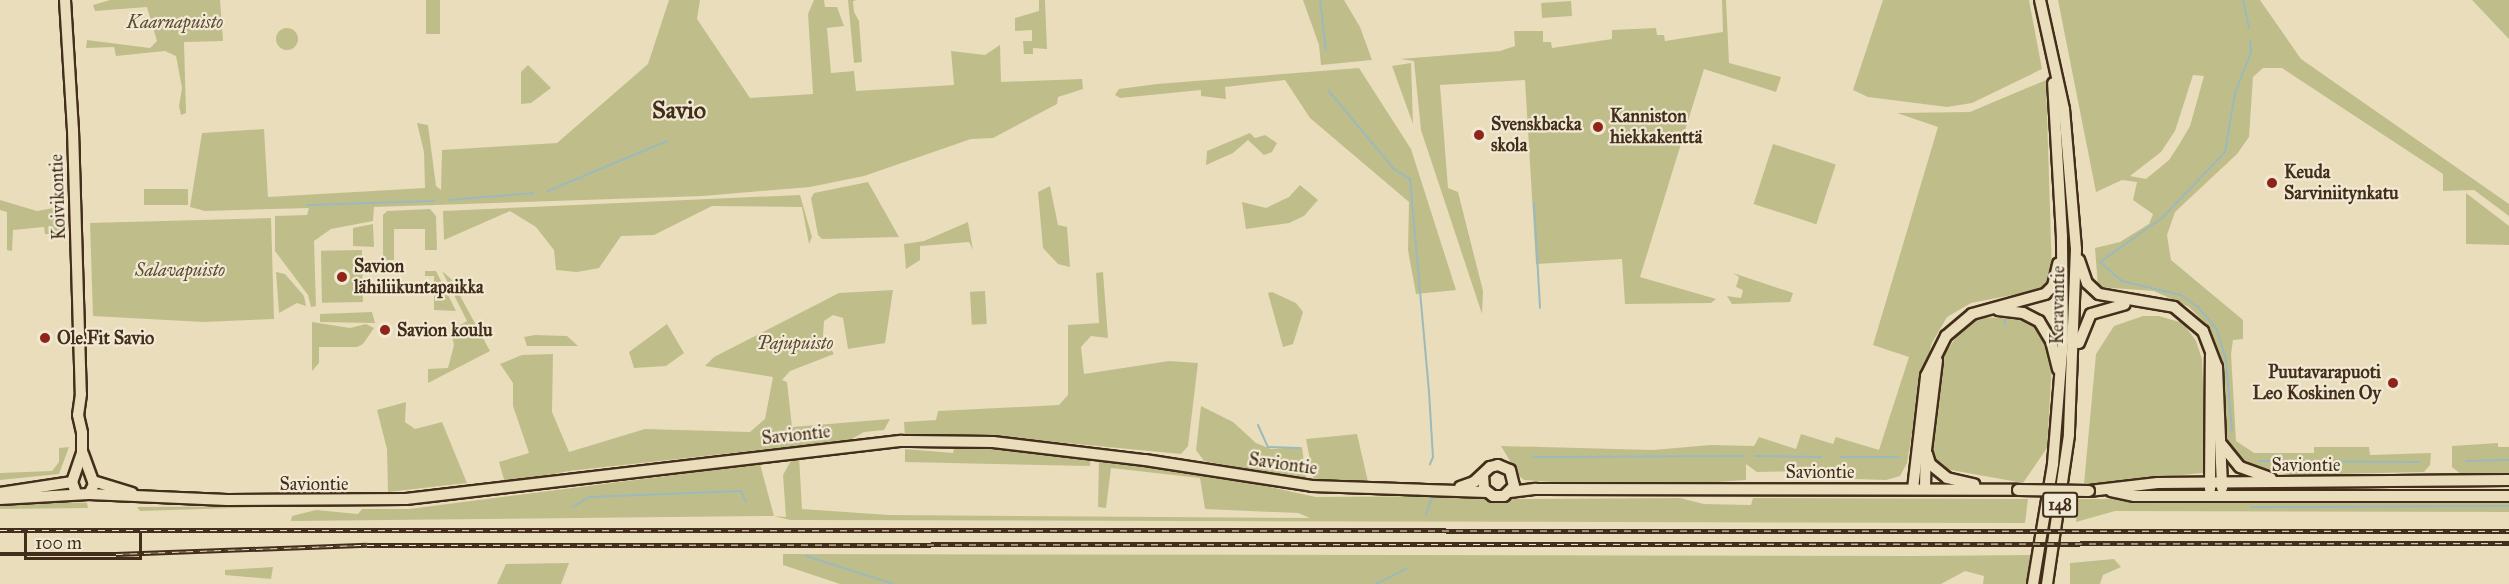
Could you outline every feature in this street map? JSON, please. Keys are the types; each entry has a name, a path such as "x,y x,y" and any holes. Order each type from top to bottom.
{"main road":[{"name":"Koivikontie","path":"65,0 81,394 86,415 82,433 82,453 75,484"},
{"name":"Keravantie","path":"2040,0 2064,109 2076,249 2074,367 2066,465 2047,584"},
{"name":"Keravantie","path":"2033,584 2051,476 2061,382 2062,237 2046,26"},
{"path":"1913,489 1926,376 1946,336 1958,323 1972,314 2037,298 2050,290 2062,237"},
{"path":"2076,249 2092,289 2108,298 2183,311 2203,332 2218,376 2221,442 2216,482 2210,496"},
{"path":"2074,367 2086,318 2099,310 2138,302"},
{"path":"1992,309 2023,313 2039,321 2051,341 2061,382"},
{"path":"2211,351 2216,482 2222,496"},
{"path":"1925,489 1926,450 1937,355"},
{"name":"Saviontie","path":"75,484 89,494 144,498 406,499 902,441 993,442 1145,460 1312,486 1487,492"},
{"path":"2221,442 2240,468 2298,482"},
{"path":"1926,450 1930,464 1947,478 2006,490"},
{"name":"Koivikontie","path":"82,453 91,478"},
{"path":"1502,465 1512,472 1513,487 1497,497 1487,492 1483,476 1490,467 1502,465"},
{"name":"Saviontie","path":"1451,489 1483,476"},
{"path":"89,494 91,478"},
{"name":"Saviontie","path":"75,484 91,478 144,498"},
{"name":"Saviontie","path":"1513,487 1536,489 2089,491 2158,483 2509,480"},
{"path":"0,493 75,484"},
{"path":"0,499 75,484"},
{"name":"Saviontie","path":"2105,490 2134,495 2509,496"}],"green space":[{"name":"Kaarnapuisto","path":"110,0 220,0 223,41 184,42 186,113 181,115 179,106 182,88 176,56 165,51 116,56 114,47 86,48 87,40 150,48 157,41 147,7 95,11 93,5"},
{"path":"426,0 440,0 440,34 426,34"},
{"path":"669,0 700,0 697,19 750,98 813,94 808,14 814,0 824,0 825,7 837,7 844,26 827,28 831,73 854,71 856,91 954,85 951,51 985,55 1000,45 1001,82 1082,79 1083,89 1058,97 1057,104 993,138 971,139 864,176 810,187 703,196 374,207 373,221 331,229 314,241 316,306 311,307 308,295 275,251 275,216 307,215 309,208 205,211 190,207 202,133 264,129 268,197 425,188 424,152 417,123 428,125 436,186 441,190 442,150 557,143 648,64"},
{"path":"848,0 857,0 853,1 854,12 859,21 862,62 854,63"},
{"path":"1039,0 1045,0 1047,49 1033,48 1033,54 1024,54 1023,41 1032,41 1032,30 1015,31 1015,18 1039,11"},
{"path":"1303,0 1344,0 1360,27 1372,60 1321,65 1319,45"},
{"path":"1722,0 1726,0 1729,63 1781,77 1776,92 1704,69 1640,277 1716,299 1711,303 1625,304 1622,259 1536,264 1525,80 1440,85 1448,188 1458,192 1483,291 1482,314 1421,130 1414,61 1400,59 1500,51 1515,46 1514,31 1543,31 1543,42 1551,42 1552,48 1612,39 1612,30 1656,28 1657,35 1664,35 1665,41 1723,32"},
{"path":"1883,0 2029,0 2042,69 1972,103 1947,107 1868,97 1853,90"},
{"path":"2058,0 2260,0 2301,59 2509,204 2509,216 2474,190 2443,191 2443,174 2282,68 2263,68 2253,77 2249,137 2237,154 2175,212 2167,235 2171,260 2243,320 2243,339 2233,340 2231,354 2236,441 2254,453 2314,453 2314,447 2369,447 2370,455 2431,453 2430,465 2424,472 2291,475 2240,462 2227,445 2224,376 2209,327 2189,307 2154,291 2098,287 2095,248 2120,242 2149,224 2153,214 2133,200 2137,182 2122,180 2096,192","holes":["2193,75 2204,76 2190,126 2169,160 2146,179 2130,176 2161,152 2175,131"]},
{"path":"2472,0 2509,0 2509,39"},
{"path":"1571,1 1572,16 1542,18 1541,3"},
{"path":"287,28 295,31 298,39 295,47 287,50 279,47 276,39 279,31"},
{"path":"1411,63 1413,124 1392,66"},
{"path":"528,65 551,88 531,103 521,104 521,72"},
{"path":"1359,68 1411,149 1456,290 1416,294 1408,250 1409,202 1310,118 1285,80 1225,87 1226,99 1201,96 1201,90 1120,98 1115,95 1119,89 1157,84"},
{"path":"2046,80 2052,275 2038,290 1971,303 1947,317 1932,343 1919,391 1907,463 1900,476 1886,480 1823,478 1811,471 1757,472 1746,464 1746,480 1673,485 1552,482 1524,480 1519,476 1501,446 1653,450 1710,445 1754,446 1759,437 1796,449 1801,434 1833,444 1836,437 1879,450 1909,357 1873,345 1938,127 1897,113 1970,112"},
{"path":"1250,133 1255,138 1265,135 1277,143 1272,152 1264,155 1248,140 1233,153 1206,165 1207,151"},
{"path":"1773,144 1836,164 1816,224 1754,204"},
{"path":"868,182 899,237 822,239 818,235 811,198 814,193"},
{"path":"1300,185 1318,200 1304,216 1289,223 1246,229 1242,202 1266,208 1289,197"},
{"path":"1050,186 1058,225 1067,227 1070,267 1058,264 1043,248 1038,192"},
{"path":"144,189 188,189 188,205 144,205"},
{"path":"2466,193 2509,226 2509,245 2466,244"},
{"path":"800,195 812,237 809,244 802,207 712,206 654,235 621,236 599,268 577,272 556,270 554,250 536,227 510,211 444,240 443,211"},
{"path":"0,200 37,211 59,207 62,234 45,234 44,227 13,230 12,251 7,250 7,212 0,210"},
{"path":"430,209 436,216 437,250 425,250 425,229 394,229 394,260 383,260 383,215 387,211"},
{"name":"Salavapuisto","path":"271,218 274,319 203,322 93,316 90,223"},
{"path":"968,222 973,250 969,242 920,246 920,260 906,269 904,244 924,241"},
{"name":"Savion lähiliikuntapaikka","path":"373,224 374,247 353,246 353,228"},
{"name":"Savion lähiliikuntapaikka","path":"362,250 363,302 322,303 321,251"},
{"path":"425,271 436,271 456,311 434,310 434,276 425,276"},
{"path":"442,271 451,279 490,351 428,383 428,369 448,368 454,345 451,330 467,321"},
{"path":"276,272 285,274 304,296 306,306 297,303 279,313"},
{"path":"1103,272 1108,338 1091,336 1081,347 1084,374 1169,361 1198,363 1188,446 1181,454 991,436 905,436 904,422 936,420 938,411 1059,405 1068,395 1068,325 1099,323 1096,273"},
{"path":"1733,273 1793,293 1790,302 1732,304 1727,296 1741,298 1743,290 1736,287 1739,277"},
{"name":"Pajupuisto","path":"893,290 885,343 848,349 843,318 833,315 824,321 823,336 834,354 790,371 782,380 787,382 792,427 890,419 884,430 864,432 850,440 569,471 505,483 499,462 529,453 513,406 513,383 500,364 522,355 553,354 552,412 569,452 645,429 750,432 765,419 773,377 705,366 714,357 839,293"},
{"path":"985,291 987,324 972,325 970,292"},
{"path":"1272,292 1296,303 1303,312 1293,344 1283,347 1268,293"},
{"path":"372,312 375,323 320,322 320,314"},
{"path":"2143,316 2159,316 2183,323 2196,341 2202,359 2206,463 2203,473 2084,484 2096,354 2114,326"},
{"path":"2012,317 2037,326 2048,345 2052,363 2047,448 2023,483 1940,468 1933,454 1932,428 1943,356 1964,326 1983,318"},
{"path":"312,322 350,328 366,324 374,328 363,344 357,347 319,347 319,363 312,371"},
{"path":"667,324 684,353 666,366 634,368 629,352"},
{"path":"567,336 578,346 527,346 524,337"},
{"path":"406,402 405,422 415,429 442,422 467,483 388,492 387,449 377,410"},
{"path":"1201,406 1233,422 1256,443 1271,449 1302,447 1306,480 1204,461 1196,450"},
{"path":"1357,434 1369,486 1314,481 1306,439"},
{"path":"2498,443 2498,447 2509,447 2509,476 2462,475 2452,467 2452,446"},
{"path":"975,446 1091,456 1090,466 905,462 905,449 953,453 954,449"},
{"path":"69,447 59,474 0,480 0,473 52,471 59,462 59,448"},
{"path":"799,456 802,509 889,515 1310,518 1298,513 1205,509 1200,478 1111,468 1106,508 1098,507 1099,456 1202,472 1316,497 1479,496 1497,503 1513,499 1680,498 1704,504 1751,505 1753,498 2028,499 2025,523 790,520 774,516 786,517 783,475 793,457"},
{"path":"760,464 774,516 291,521 292,516 316,510 358,514 362,509 409,509"},
{"path":"2078,499 2509,500 2509,512 2115,511 2076,522"},
{"path":"87,503 88,508 0,509 0,505"},
{"path":"297,506 140,511 137,507"},
{"path":"783,554 2032,555 2026,584 1983,584 1984,576 1965,571 1941,584 840,584 783,565"},
{"path":"2114,559 2121,567 2103,575 2100,584 2070,584 2070,563"},
{"path":"569,563 561,584 497,584 506,564"},
{"path":"273,567 271,579 225,575 225,570"}],"waterway":[{"path":"1320,0 1326,50"},
{"path":"2243,0 2249,28"},
{"path":"2232,431 2226,360 2216,328 2198,307 2181,295 2122,281 2100,262 2162,218 2225,152 2235,93 2251,52 2250,41"},
{"path":"1328,90 1394,169 1410,179 1429,392 1433,457 1430,464"},
{"path":"548,191 667,141"},
{"path":"449,200 534,193"},
{"path":"307,205 434,201"},
{"path":"1534,203 1540,308"},
{"path":"2005,319 2005,325"},
{"path":"1258,425 1268,447 1299,448"},
{"path":"1533,457 1744,456"},
{"path":"1755,456 1821,457"},
{"path":"1840,457 1899,457"},
{"path":"2466,461 2509,460"},
{"path":"2259,461 2420,462"},
{"path":"573,507 589,497 741,491 746,502"},
{"path":"1426,514 1432,498"},
{"path":"2251,507 2509,506"},
{"path":"806,556 894,584"},
{"path":"1376,584 1406,569"}],"railway":[{"path":"0,530 2509,531"},
{"path":"0,554 116,554 367,545 2509,543"}],"place":[{"name":"Kanniston hiekkakenttä","path":"1598,127"},
{"name":"Svenskbacka skola","path":"1479,135"},
{"name":"Keuda Sarviniitynkatu","path":"2272,183"},
{"name":"Savion lähiliikuntapaikka","path":"342,277"},
{"name":"Savion koulu","path":"385,330"},
{"name":"Ole.Fit Savio","path":"45,338"},
{"name":"Puutavarapuoti Leo Koskinen Oy","path":"2393,383"}],"district":[{"name":"Savio","path":"679,111"}]}
